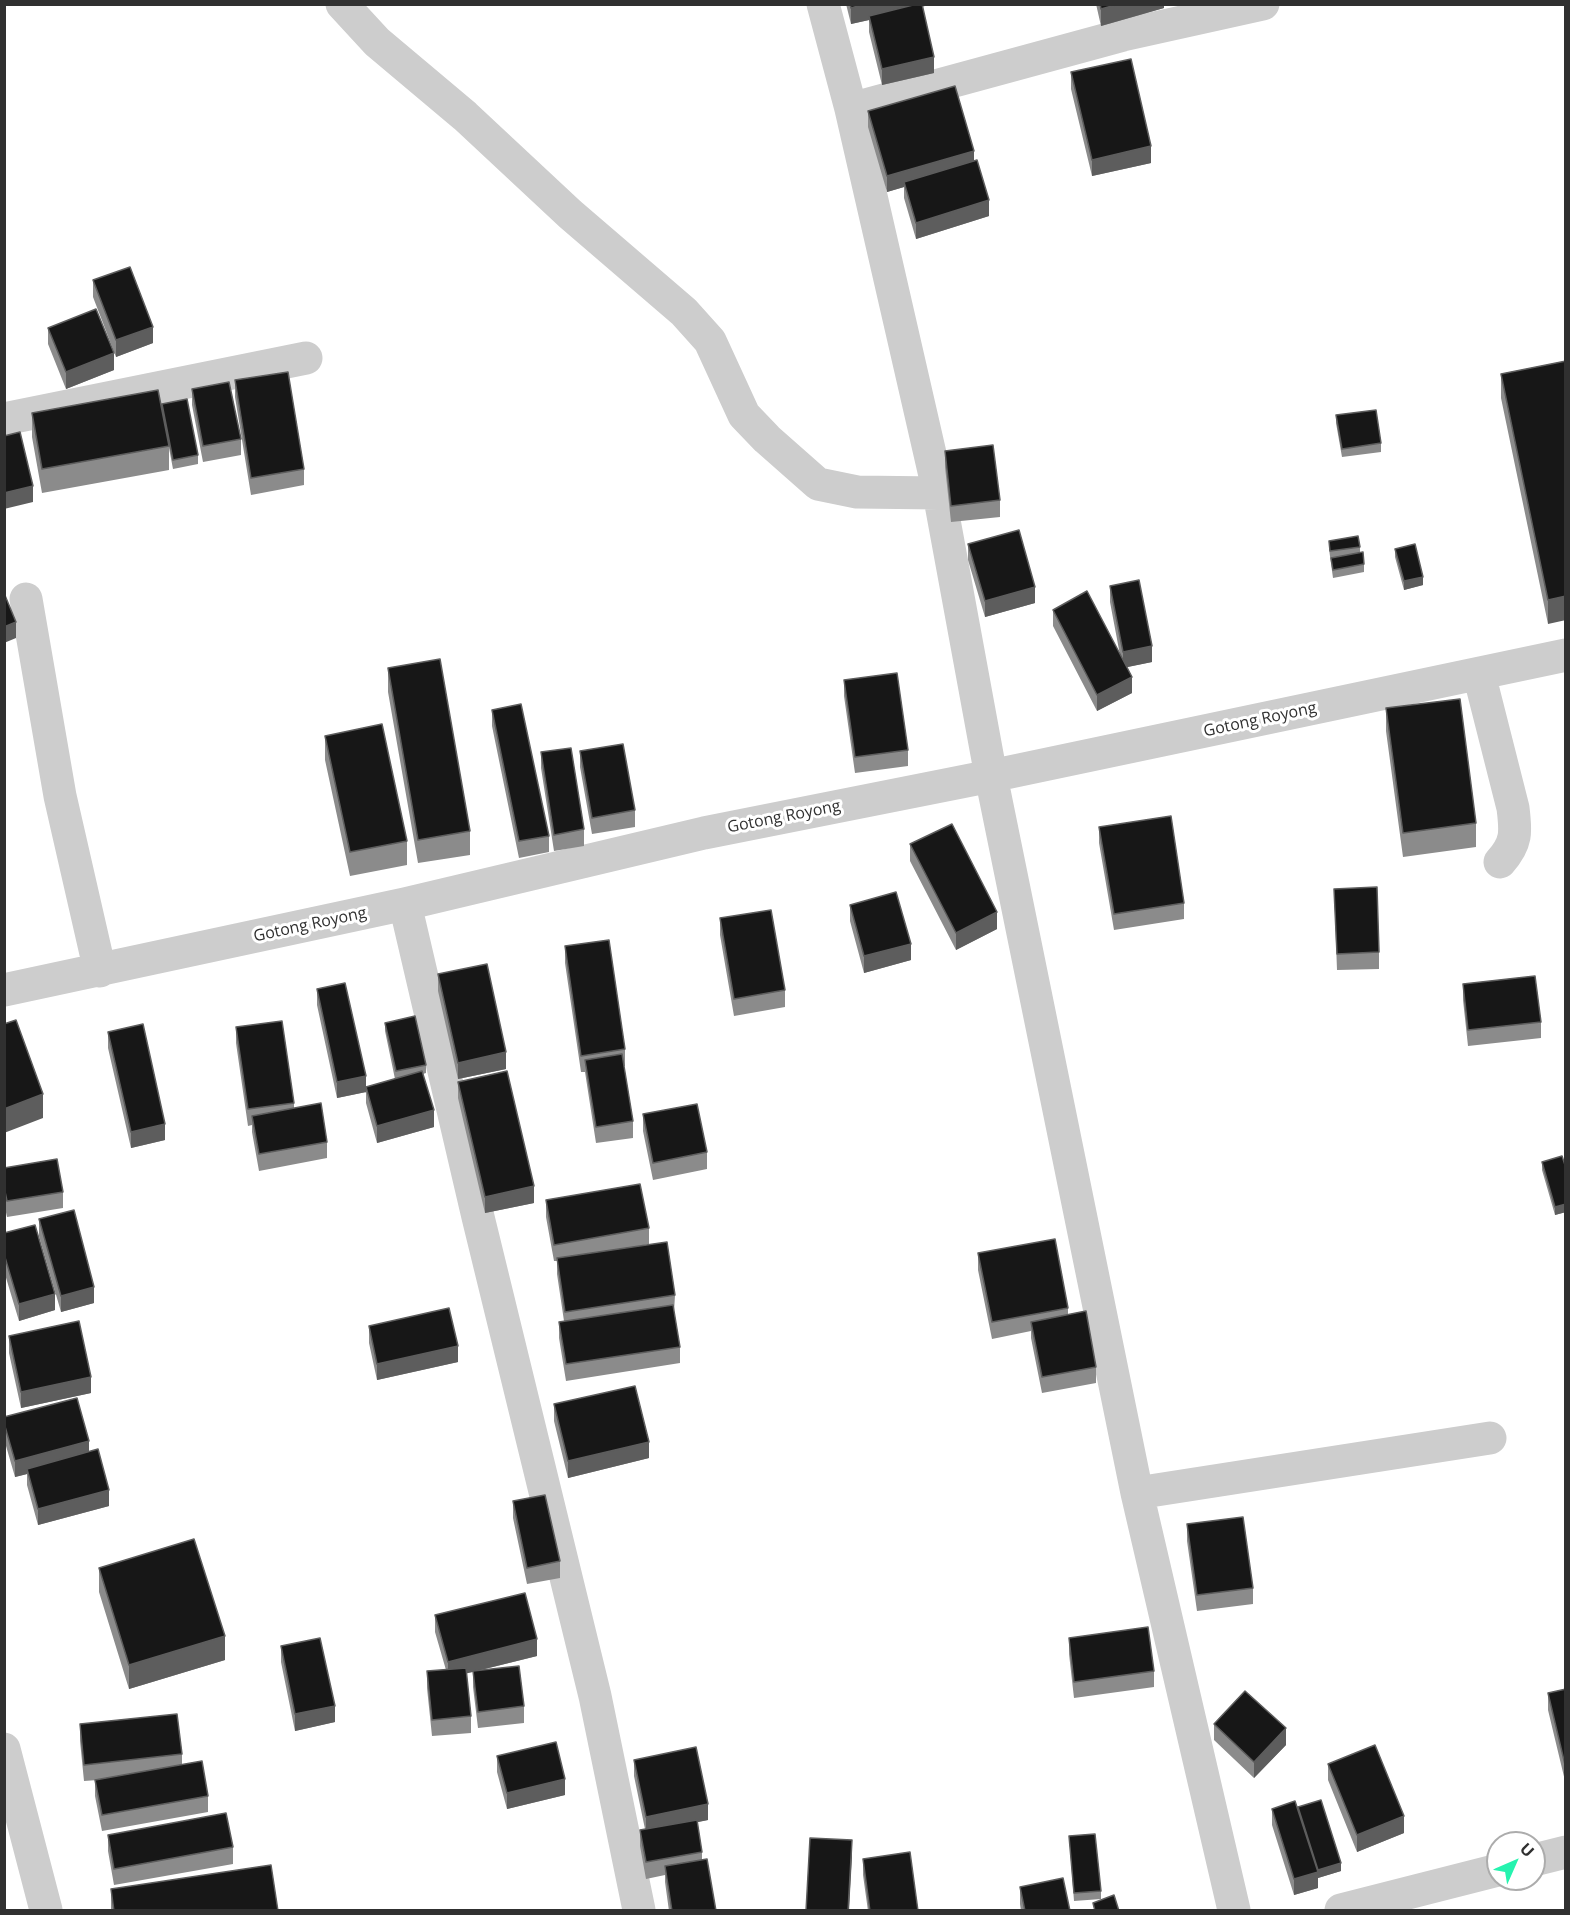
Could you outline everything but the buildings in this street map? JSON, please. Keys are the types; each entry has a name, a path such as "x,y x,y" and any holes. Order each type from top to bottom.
{"street":[{"path":"342,4 377,42 465,116 570,214 684,312 710,341 744,415 767,439 818,484 857,492 939,493"},
{"path":"823,4 851,109 939,493 991,776 1137,1492 1234,1911"},
{"path":"851,109 1123,35 1263,4"},
{"path":"4,419 306,358"},
{"path":"26,599 60,796 100,971"},
{"name":"Gotong Royong","path":"4,990 405,904 704,833 991,776 1566,655"},
{"path":"1479,674 1513,808 1514,842 1500,862"},
{"path":"405,904 595,1696 639,1911"},
{"path":"1137,1492 1490,1438"},
{"path":"4,1749 46,1911"},
{"path":"1546,1857 1566,1852"},
{"path":"1341,1911 1486,1873"}]}
